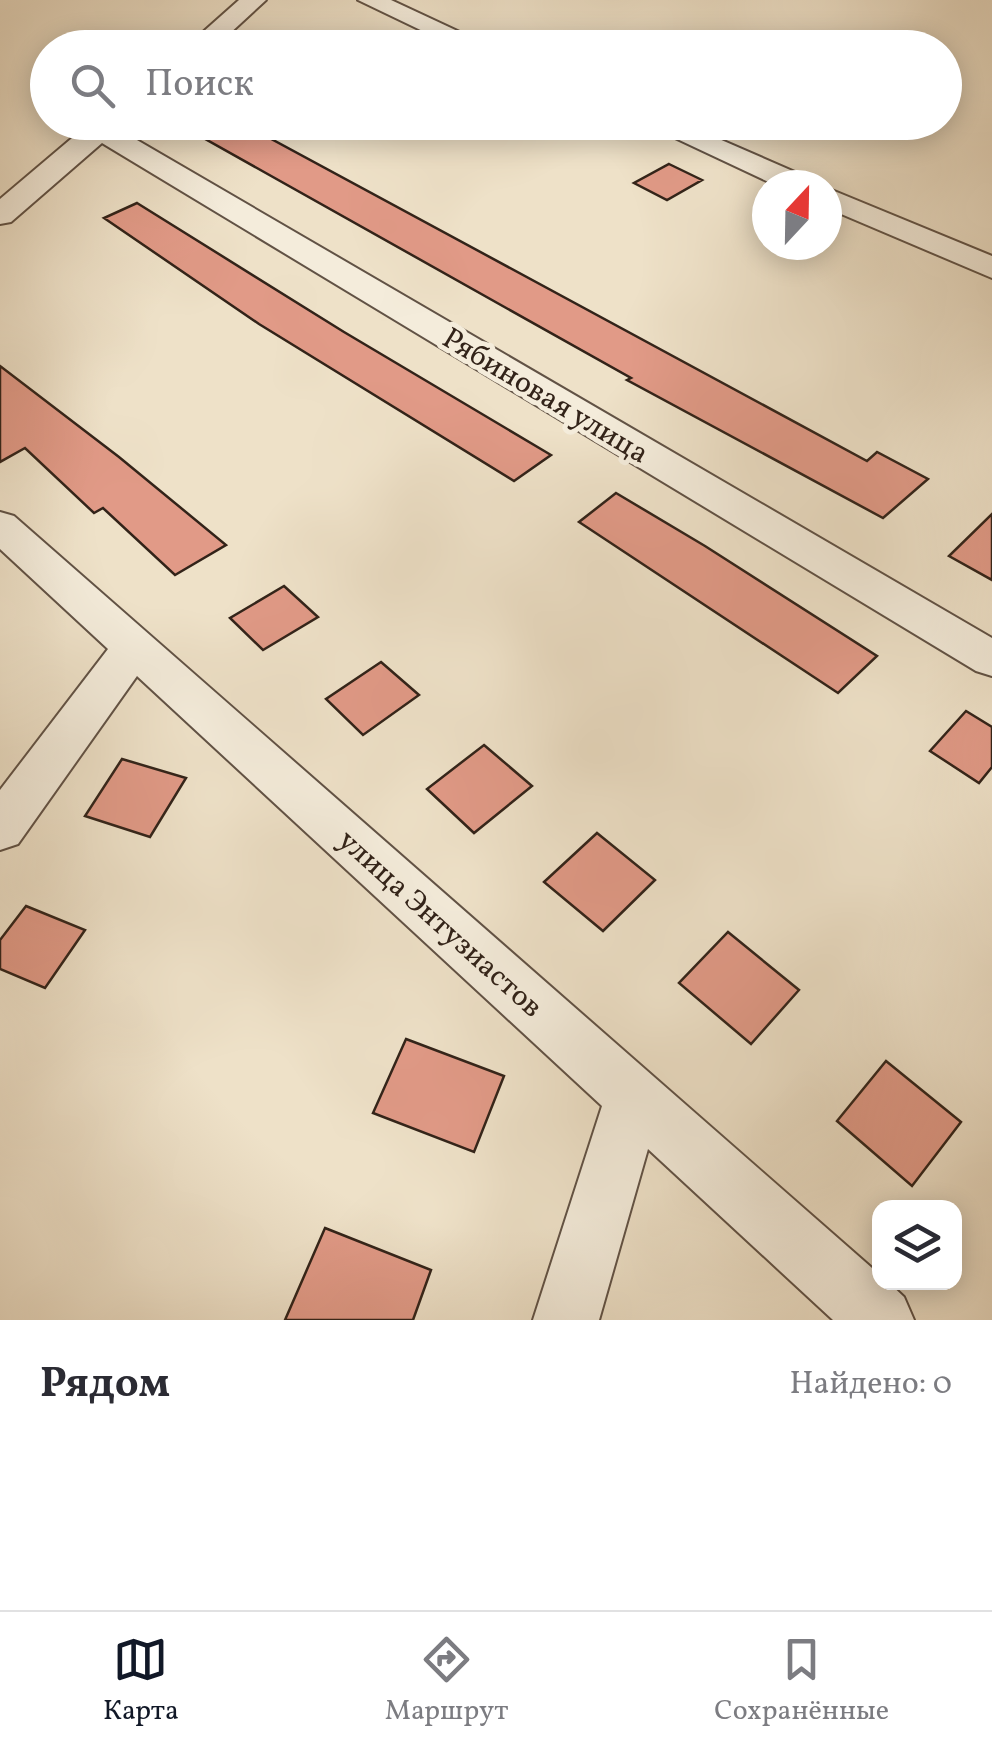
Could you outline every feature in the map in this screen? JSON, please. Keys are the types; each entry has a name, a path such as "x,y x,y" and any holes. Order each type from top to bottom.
{"street":[{"path":"219,30 254,0"},
{"path":"370,0 439,30"},
{"path":"0,215 88,140"},
{"name":"Рябиновая улица","path":"127,140 992,659"},
{"path":"696,140 765,170"},
{"path":"842,203 992,268"},
{"name":"улица Энтузиастов","path":"0,526 881,1320"},
{"path":"0,829 134,647"},
{"path":"566,1320 634,1097"}],"building":[{"path":"207,140 273,140 867,461 877,452 928,479 883,518 627,380 631,378"},
{"path":"669,164 702,180 667,200 634,183"},
{"path":"137,203 551,455 514,481 259,324 104,218"},
{"path":"0,366 226,545 175,575 103,508 94,513 25,448 0,462"},
{"path":"616,493 877,656 838,693 579,522"},
{"path":"992,514 992,580 949,556"},
{"path":"284,586 318,617 263,650 230,618"},
{"path":"381,662 419,695 363,735 326,699"},
{"path":"966,711 992,727 992,767 979,783 930,751"},
{"path":"484,745 532,786 474,833 427,789"},
{"path":"122,759 186,778 150,837 85,816"},
{"path":"597,833 655,880 603,931 544,882"},
{"path":"26,906 85,930 45,988 0,969 0,940"},
{"path":"728,932 799,990 751,1044 679,983"},
{"path":"406,1039 504,1076 474,1152 373,1113"},
{"path":"886,1061 961,1122 912,1186 837,1121"},
{"path":"325,1228 431,1270 413,1320 285,1320"}]}
